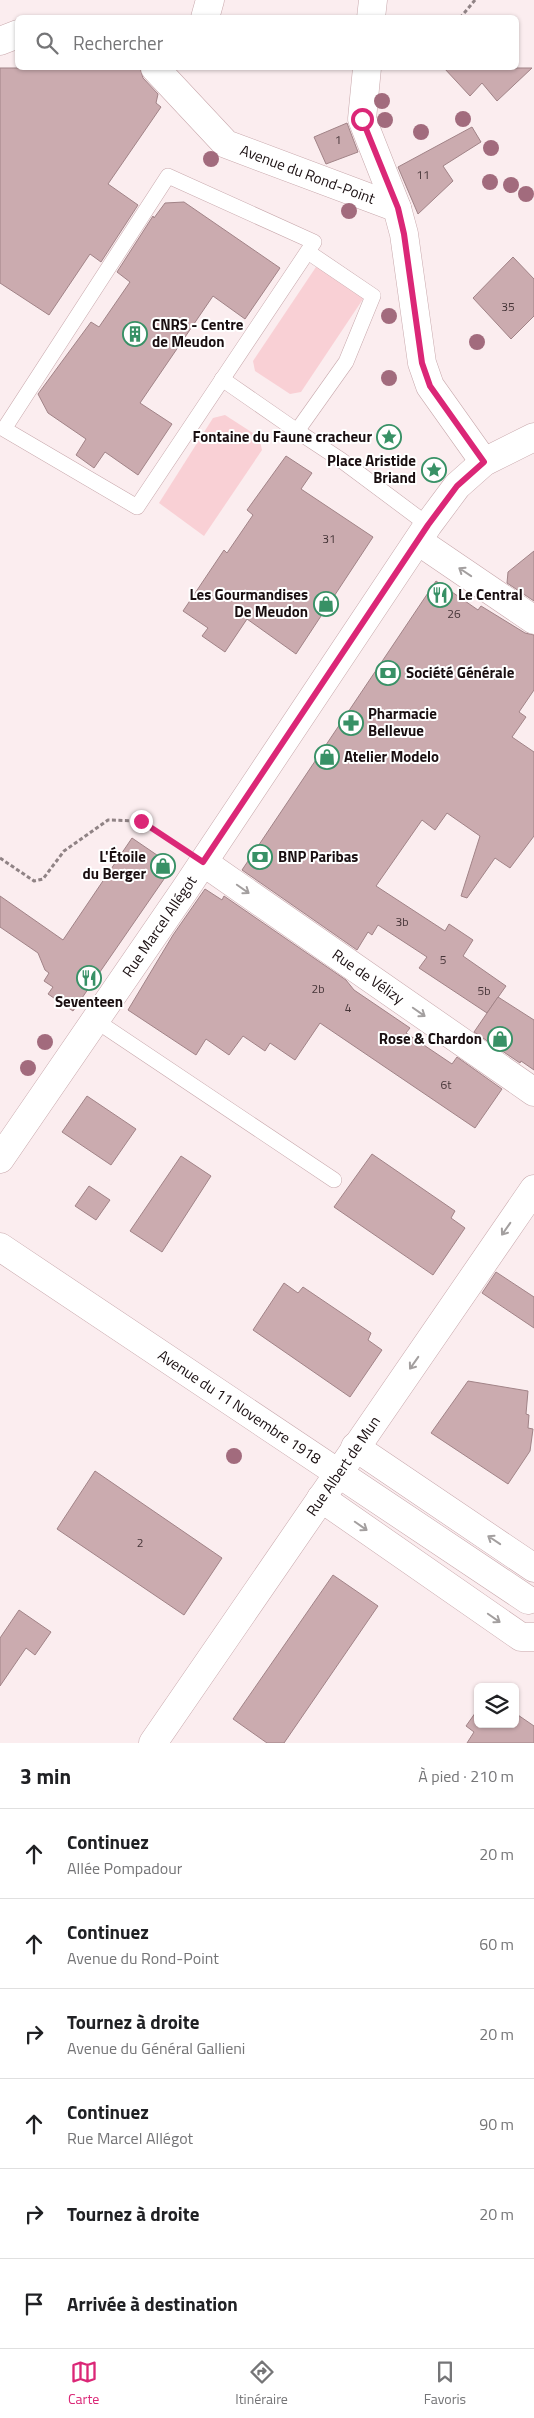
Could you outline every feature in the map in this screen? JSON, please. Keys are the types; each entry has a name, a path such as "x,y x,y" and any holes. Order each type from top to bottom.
{"street":[{"path":"206,15 210,0"},
{"path":"371,15 373,0"},
{"path":"0,41 15,35"},
{"name":"Avenue du Rond-Point","path":"158,70 226,144 398,208"},
{"path":"367,70 362,119 398,208 404,234 422,363 430,386 484,462"},
{"name":"Rue Marcel Allégot","path":"0,1159 203,862 423,533 457,486 484,462 534,437"},
{"path":"423,533 534,620"},
{"name":"Rue de Vélizy","path":"203,862 534,1092"},
{"name":"Rue Albert de Mun","path":"152,1743 534,1189"},
{"name":"Avenue du 11 Novembre 1918","path":"0,1247 528,1600"},
{"path":"355,1447 534,1568"},
{"path":"321,1498 521,1637 534,1637"}],"lane":[{"path":"168,176 314,242 222,379 137,507 4,429 168,176"},
{"path":"297,431 346,362 373,296 308,252"},
{"path":"222,379 341,460 423,533"},
{"path":"95,1020 334,1180"}],"path":[{"path":"462,15 474,0"},
{"path":"0,858 34,882 43,879 64,851 108,820 141,821 203,862"}],"shaded area":[{"path":"318,264 365,296 301,392 290,394 255,371 253,361"},
{"path":"225,415 259,437 262,450 204,536 159,503 213,418"}],"building":[{"path":"0,68 15,68 15,70 141,70 143,78 158,94 156,103 161,107 108,184 138,205 101,262 90,254 49,315 0,283"},
{"path":"519,68 532,68 497,101 482,83 470,96 446,70 519,70"},
{"path":"347,123 358,152 326,164 314,137"},
{"path":"472,127 481,142 443,166 453,181 418,214 398,167"},
{"name":"CNRS - Centre de Meudon","path":"184,202 280,268 245,319 213,296 140,403 172,424 138,475 105,452 94,468 76,455 86,439 48,413 38,394 91,322 99,327 130,282 117,272 153,216 154,218 165,203"},
{"path":"513,257 534,279 534,316 511,339 473,298"},
{"path":"286,456 312,473 301,489 373,537 296,654 247,619 225,652 202,636 208,628 183,611 224,550 227,553 253,515 247,510"},
{"path":"534,551 534,601 507,583 508,572"},
{"path":"436,581 478,610 481,606 525,633 534,635 534,690 519,712 526,717 512,737 534,752 534,836 510,868 495,858 467,898 461,896 480,836 447,813 435,830 422,820 376,886 445,931 449,924 473,940 463,956 506,986 487,1013 419,968 427,957 378,925 372,935 368,932 357,950 242,870"},
{"path":"132,838 173,866 73,1011 48,994 53,987 44,981 49,973 45,970 38,953 0,927 0,896 63,940"},
{"path":"205,889 222,900 224,896 346,980 354,990 410,1028 406,1033 452,1064 457,1057 502,1089 475,1128 320,1023 295,1060 270,1043 265,1051 243,1036 229,1055 206,1039 196,1055 128,1010 173,935"},
{"path":"498,997 534,1020 534,1070 521,1061 520,1063 474,1032"},
{"path":"87,1096 136,1129 111,1165 62,1132"},
{"path":"372,1154 455,1211 451,1218 465,1228 433,1275 334,1207"},
{"path":"181,1156 211,1176 162,1252 130,1231"},
{"path":"89,1186 110,1200 96,1220 75,1206"},
{"path":"496,1272 534,1297 534,1328 482,1293"},
{"path":"284,1283 298,1293 303,1287 371,1333 368,1340 382,1350 350,1397 253,1330"},
{"path":"468,1381 528,1391 526,1414 529,1415 528,1428 533,1429 530,1451 508,1484 431,1433"},
{"path":"95,1471 222,1558 184,1615 57,1529"},
{"path":"333,1575 378,1606 284,1743 267,1743 233,1719"},
{"path":"19,1610 51,1632 35,1655 26,1648 0,1686 0,1638"},
{"path":"474,1715 474,1728 519,1728 519,1716 534,1726 534,1743 467,1743 474,1732 466,1726"}],"place":[{"name":"CNRS - Centre de Meudon","path":"135,334"},
{"name":"Fontaine du Faune cracheur","path":"389,437"},
{"name":"Place Aristide Briand","path":"434,470"},
{"name":"Le Central","path":"440,595"},
{"name":"Les Gourmandises De Meudon","path":"326,604"},
{"name":"Société Générale","path":"388,673"},
{"name":"Pharmacie Bellevue","path":"351,723"},
{"name":"Atelier Modelo","path":"327,757"},
{"name":"BNP Paribas","path":"260,857"},
{"name":"L'Étoile du Berger","path":"163,866"},
{"name":"Seventeen","path":"89,978"},
{"name":"Rose & Chardon","path":"500,1039"}],"route":[{"path":"141,821 203,862 428,525 457,486 484,462 430,386 422,363 404,234 398,208 362,119"}]}
